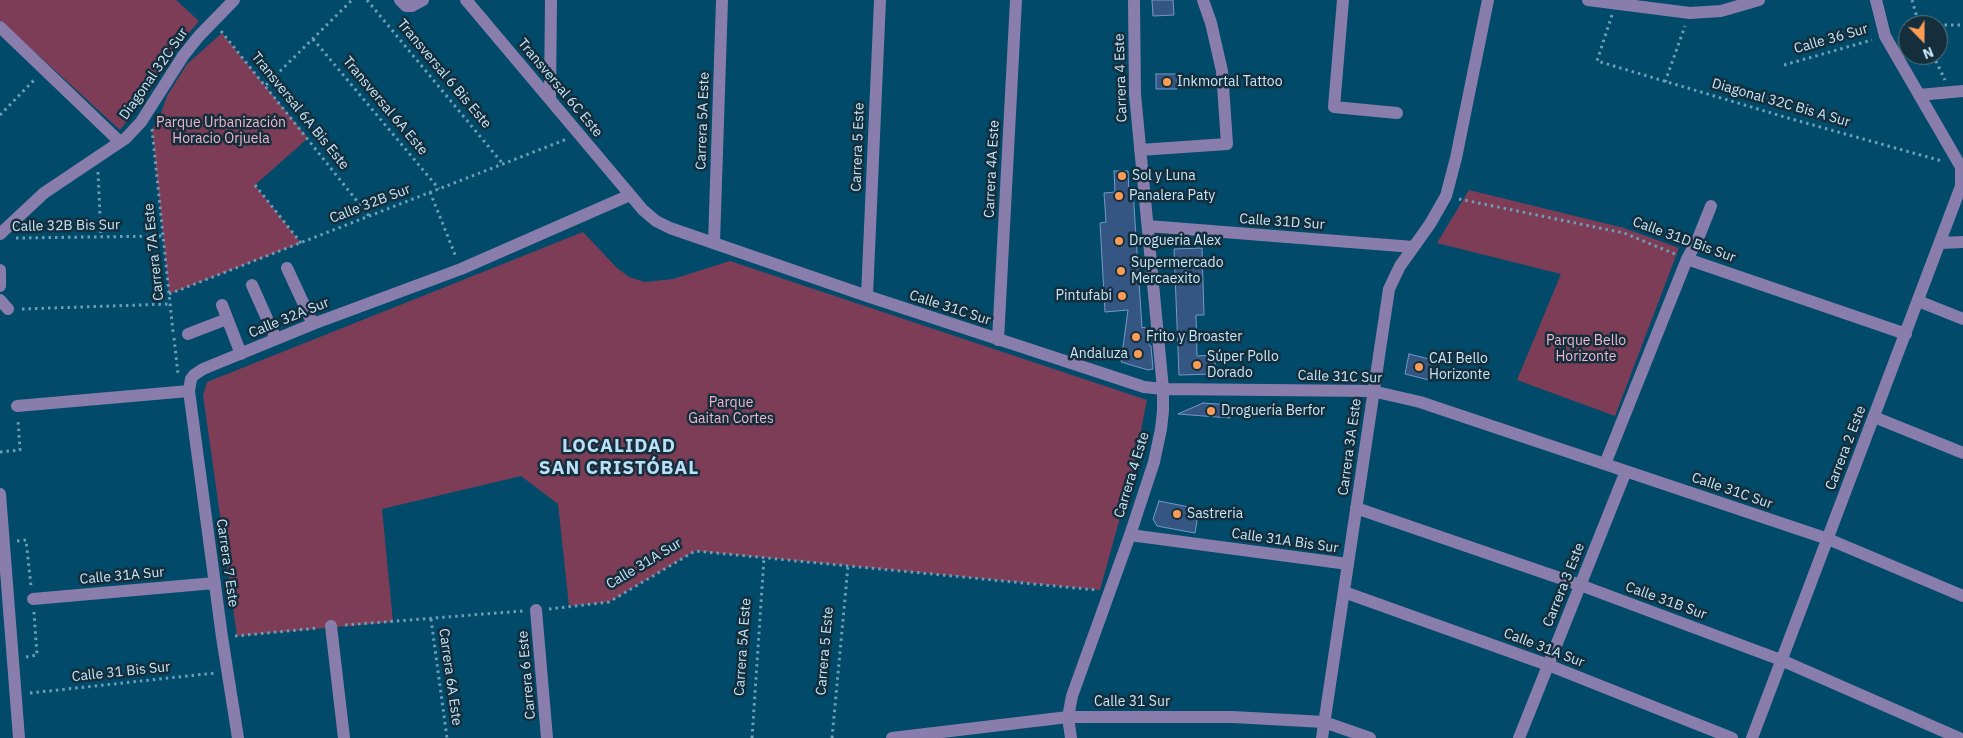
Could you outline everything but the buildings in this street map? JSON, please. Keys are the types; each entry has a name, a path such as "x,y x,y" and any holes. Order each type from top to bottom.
{"street":[{"name":"Diagonal 32C Sur","path":"5,236 44,193 120,142 141,122 183,56 212,21 234,0"},
{"path":"400,0 406,6 412,6 423,0"},
{"name":"Transversal 6C Este","path":"466,0 630,195"},
{"path":"550,99 551,0"},
{"name":"Carrera 5A Este","path":"714,243 722,0"},
{"name":"Carrera 5 Este","path":"867,296 880,0"},
{"name":"Carrera 4A Este","path":"998,340 1016,0"},
{"name":"Carrera 4 Este","path":"1071,738 1068,717 1072,696 1130,535 1158,446 1162,420 1163,389 1135,94 1134,0"},
{"path":"1140,150 1227,144 1222,71 1213,31 1203,0"},
{"path":"1343,0 1334,107 1397,113"},
{"name":"Carrera 3A Este","path":"1322,738 1372,391 1389,289 1393,279 1430,224 1446,196 1456,158 1488,0"},
{"path":"1588,0 1690,13 1721,11 1758,0"},
{"path":"1876,0 1885,36 1960,166"},
{"path":"0,28 120,142"},
{"path":"1919,95 1957,92"},
{"name":"Carrera 2 Este","path":"1752,738 1961,186 1960,166"},
{"name":"Calle 31C Sur","path":"630,195 656,221 670,228 867,296 1130,383 1163,389 1372,391 1420,402 1828,539 1963,596"},
{"name":"Calle 32A Sur","path":"184,392 191,379 198,372 313,324 461,269 630,195"},
{"path":"1605,464 1711,206"},
{"name":"Calle 31D Sur","path":"1148,226 1413,247"},
{"path":"1940,243 1963,242"},
{"name":"Calle 31D Bis Sur","path":"1688,259 1906,334"},
{"path":"286,268 313,324"},
{"path":"0,270 0,286"},
{"path":"252,285 276,339"},
{"path":"1918,301 1963,319"},
{"path":"222,305 241,354"},
{"path":"188,334 227,319"},
{"path":"17,406 184,392"},
{"name":"Carrera 7 Este","path":"184,392 238,738"},
{"path":"1874,417 1963,453"},
{"name":"Carrera 3 Este","path":"1519,738 1626,471"},
{"path":"0,494 19,738"},
{"name":"Calle 31B Sur","path":"1356,508 1580,585 1782,660 1958,738"},
{"name":"Calle 31A Bis Sur","path":"1130,535 1348,564"},
{"name":"Calle 31A Sur","path":"32,600 215,583"},
{"name":"Calle 31A Sur","path":"1344,592 1548,665 1732,738"},
{"name":"Carrera 6 Este","path":"536,610 547,738"},
{"path":"331,626 344,738"},
{"name":"Calle 31 Sur","path":"892,738 1068,717 1234,717 1324,722 1370,738"}],"path":[{"path":"266,86 352,0"},
{"name":"Transversal 6 Bis Este","path":"367,0 503,164"},
{"path":"1912,0 1917,15"},
{"name":"Diagonal 32C Bis A Sur","path":"1616,3 1597,61 1788,118 1960,166"},
{"path":"1665,82 1690,13"},
{"name":"Transversal 6A Bis Este","path":"212,21 370,216"},
{"path":"1948,25 1963,24"},
{"name":"Calle 36 Sur","path":"1784,64 1885,36"},
{"name":"Transversal 6A Este","path":"313,39 439,189"},
{"path":"1940,65 1957,92"},
{"path":"0,115 44,70"},
{"name":"Carrera 7A Este","path":"150,109 170,304 184,392"},
{"name":"Calle 32B Sur","path":"169,294 579,134"},
{"path":"98,157 101,237"},
{"path":"255,185 301,242"},
{"path":"430,192 461,269"},
{"name":"Calle 31D Bis Sur","path":"1446,196 1624,233 1688,259"},
{"name":"Calle 32B Bis Sur","path":"5,236 163,236"},
{"path":"4,304 170,304"},
{"path":"0,452 20,450 17,406"},
{"name":"Calle 31A Sur","path":"222,637 609,602 695,551 1110,591"},
{"name":"Carrera 5A Este","path":"752,738 764,558"},
{"name":"Carrera 5 Este","path":"832,738 848,566"},
{"name":"Carrera 6A Este","path":"431,619 447,738"},
{"name":"Calle 31 Bis Sur","path":"16,694 228,672"}],"green space":[{"name":"Parque Urbanización Horacio Orjuela","path":"0,0 176,0 199,21 168,58 139,106 120,130 0,20"},
{"name":"Parque Urbanización Horacio Orjuela","path":"222,33 308,138 255,185 301,243 169,294 152,129 159,119 167,96 187,64"},
{"name":"Parque Bello Horizonte","path":"1469,190 1624,228 1679,248 1615,416 1517,380 1561,274 1437,243"},
{"name":"Parque Gaitan Cortes","path":"583,232 617,268 629,277 645,282 673,279 730,261 1147,400 1133,471 1100,590 695,551 609,602 569,606 558,504 521,476 382,509 393,622 237,636 203,395 207,382"}],"place":[{"name":"Inkmortal Tattoo","path":"1167,82"},
{"name":"Sol y Luna","path":"1122,176"},
{"name":"Panalera Paty","path":"1119,196"},
{"name":"Drogueria Alex","path":"1119,241"},
{"name":"Supermercado Mercaexito","path":"1121,271"},
{"name":"Pintufabi","path":"1122,296"},
{"name":"Frito y Broaster","path":"1136,337"},
{"name":"Andaluza","path":"1138,354"},
{"name":"Súper Pollo Dorado","path":"1197,365"},
{"name":"CAI Bello Horizonte","path":"1419,367"},
{"name":"Droguería Berfor","path":"1211,411"},
{"name":"Sastreria","path":"1177,514"}],"district":[{"name":"LOCALIDAD SAN CRISTÓBAL","path":"619,458"}]}
